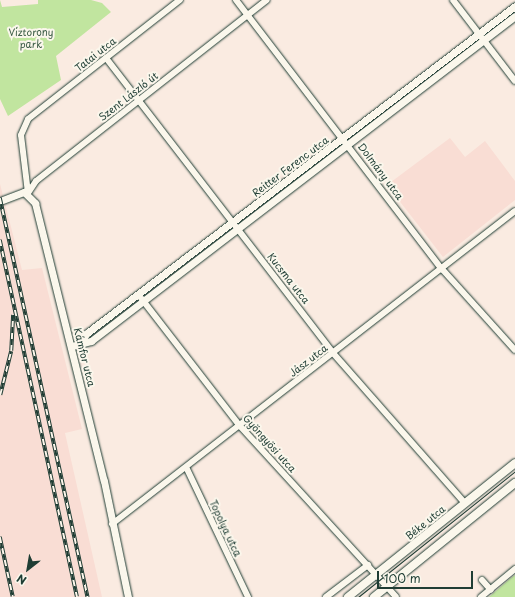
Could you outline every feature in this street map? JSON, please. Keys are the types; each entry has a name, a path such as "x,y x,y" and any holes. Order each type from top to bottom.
{"main road":[{"name":"Béke utca","path":"348,597 515,464"},
{"path":"374,597 515,484"}],"street":[{"name":"Tatai utca","path":"25,124 180,0"},
{"name":"Dolmány utca","path":"236,0 442,269 515,350"},
{"name":"Szent László út","path":"28,193 36,181 267,0"},
{"path":"453,0 515,81"},
{"name":"Reitter Ferenc utca","path":"141,298 232,222 515,6"},
{"name":"Reitter Ferenc utca","path":"72,346 80,344 87,333 141,298 238,229 515,16"},
{"name":"Kucsma utca","path":"106,58 333,353 465,503"},
{"name":"Kámfor utca","path":"25,124 22,135 28,193 35,203 72,346 128,597"},
{"path":"0,201 28,193"},
{"name":"Jász utca","path":"112,524 187,468 515,211"},
{"name":"Gyöngyösi utca","path":"141,298 240,426 368,565 395,597"},
{"name":"Topolya utca","path":"187,468 248,597"},
{"path":"326,597 368,565"},
{"path":"482,597 515,569"},
{"path":"482,580 490,590"}],"shaded area":[{"path":"450,138 465,157 485,141 515,181 515,200 443,257 387,185"},
{"path":"0,184 22,270 42,268 82,429 65,433 102,597 0,597"}],"green space":[{"name":"Víztorony park","path":"0,0 2,7 38,4 38,0 91,0 102,3 111,12 56,56 61,80 8,116 0,99"},
{"path":"515,575 515,597 489,597 511,578"}],"tram line":[{"path":"358,597 515,471"}],"railway":[{"path":"0,198 88,597"},
{"path":"0,240 77,597"},
{"path":"0,395 11,351 13,315"},
{"path":"0,537 13,597"}]}
